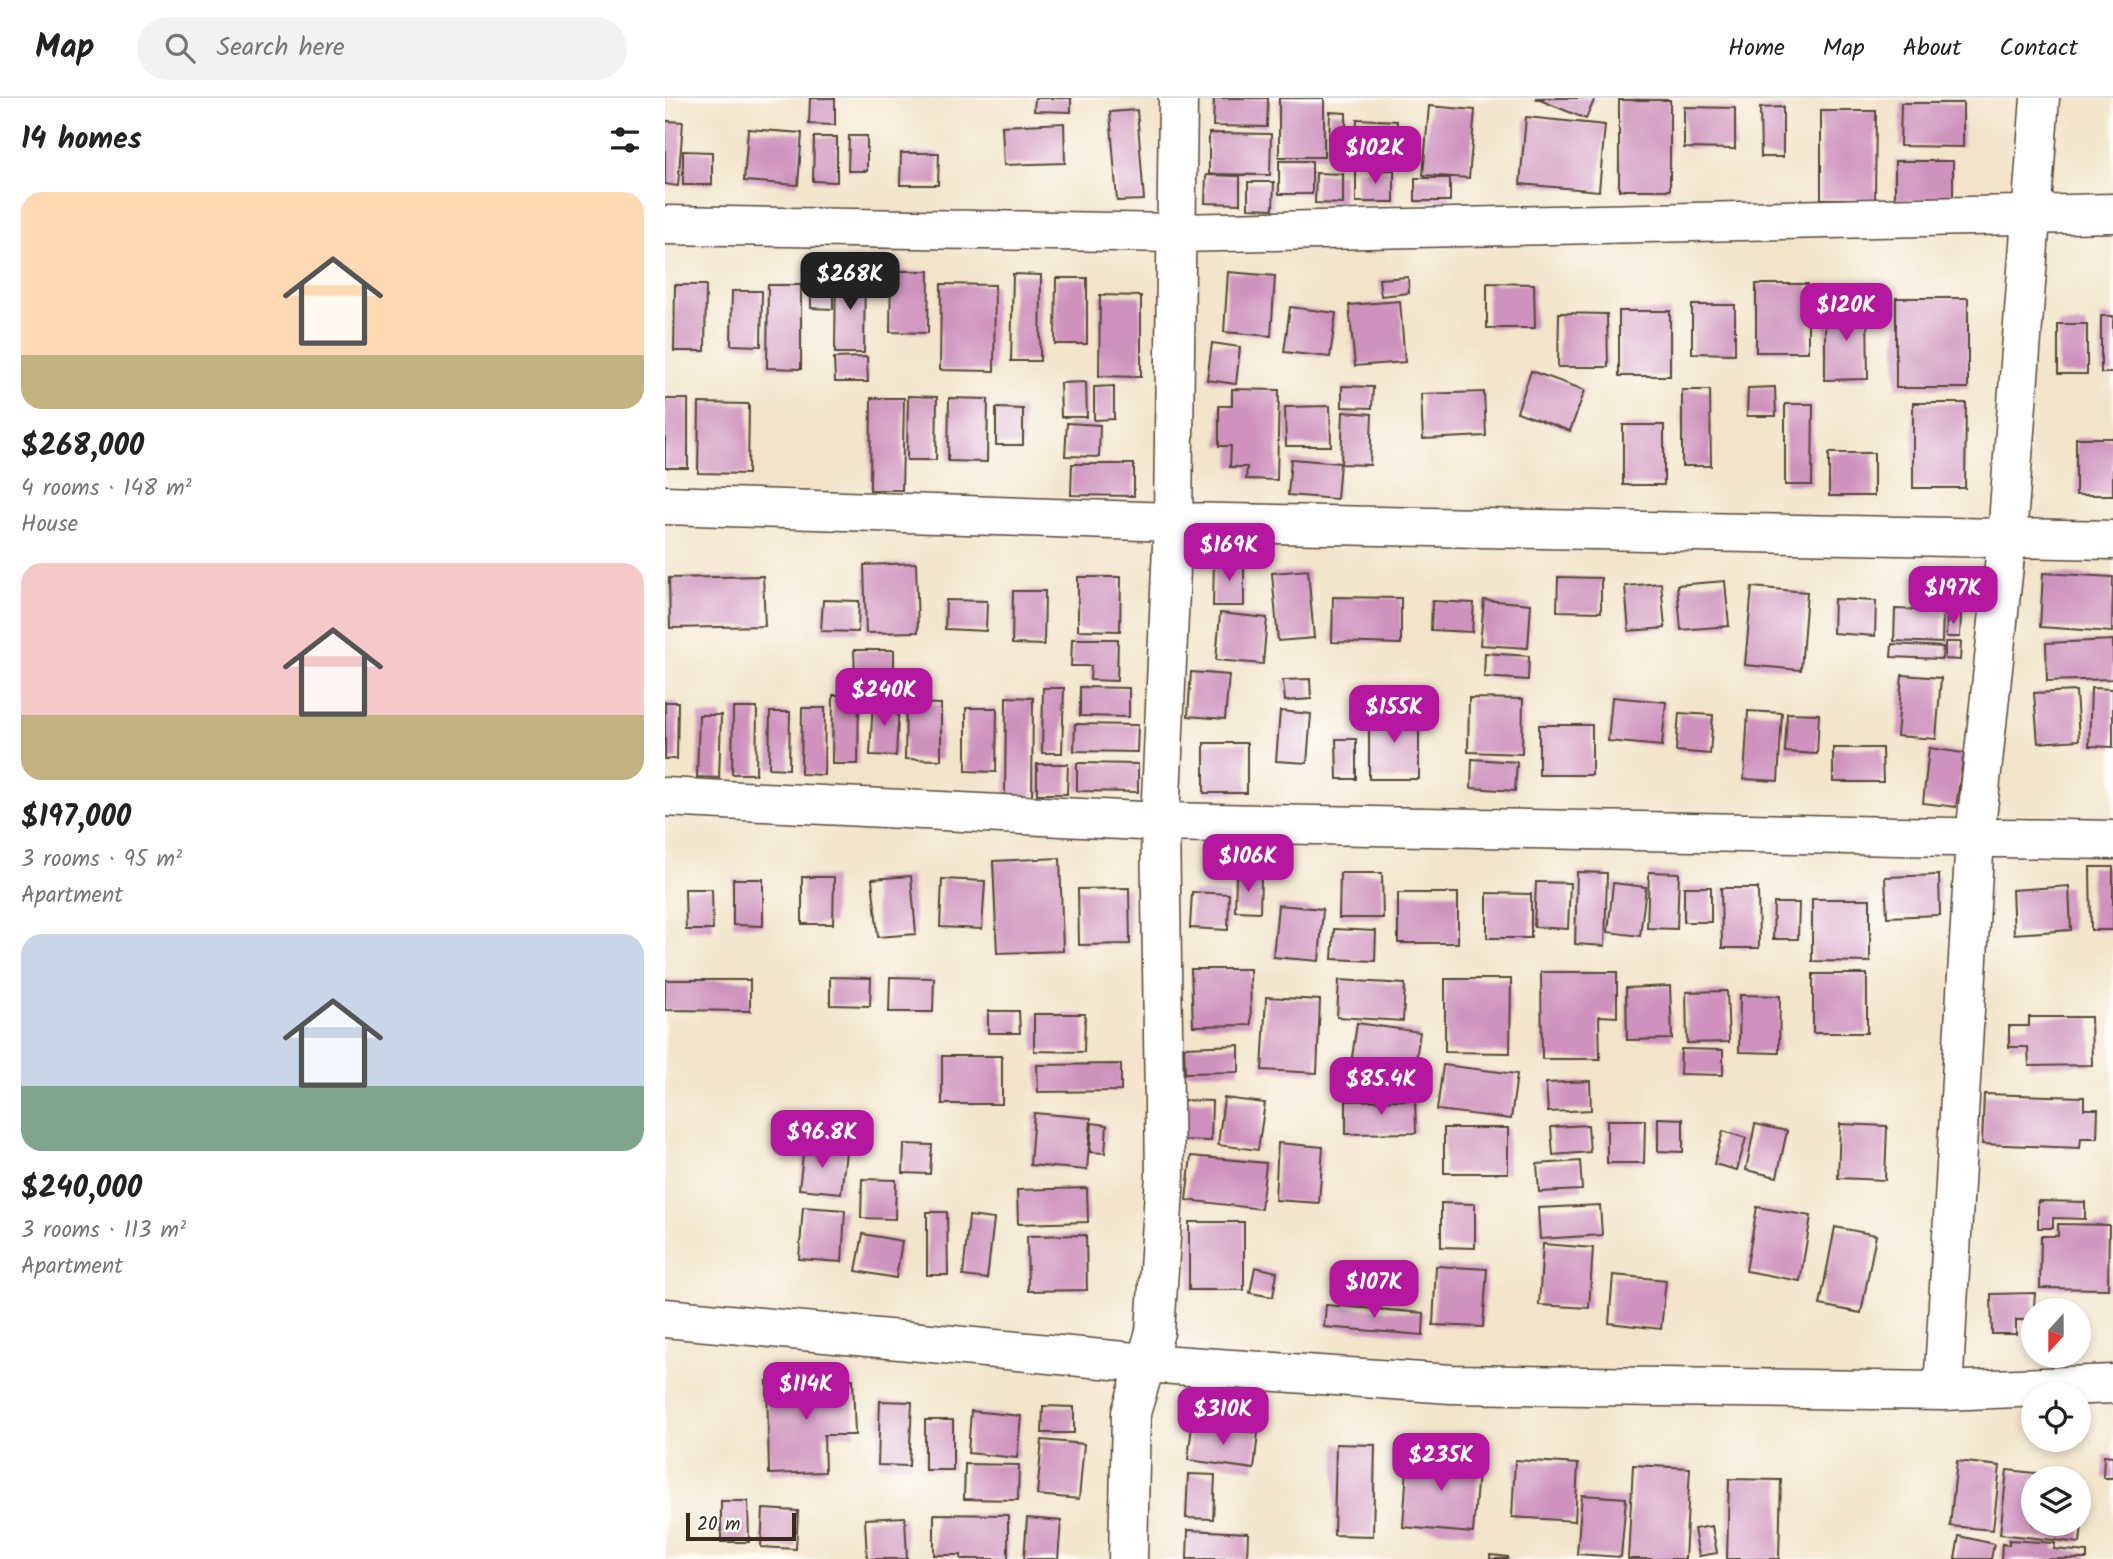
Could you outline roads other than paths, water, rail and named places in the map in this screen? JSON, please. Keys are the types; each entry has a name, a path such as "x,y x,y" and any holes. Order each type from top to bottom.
{"street":[{"path":"1128,1559 1131,1413 1155,1332 1165,1175 1160,822 1173,522 1178,98"},
{"path":"1943,1391 1975,837 2007,537 2039,98"},
{"path":"665,225 1177,233 2031,213 2113,214"},
{"path":"665,505 1173,522 2113,540"},
{"path":"665,797 1160,822 2113,840"},
{"path":"665,1318 1145,1363 1451,1384 1943,1391 2113,1384"}]}
